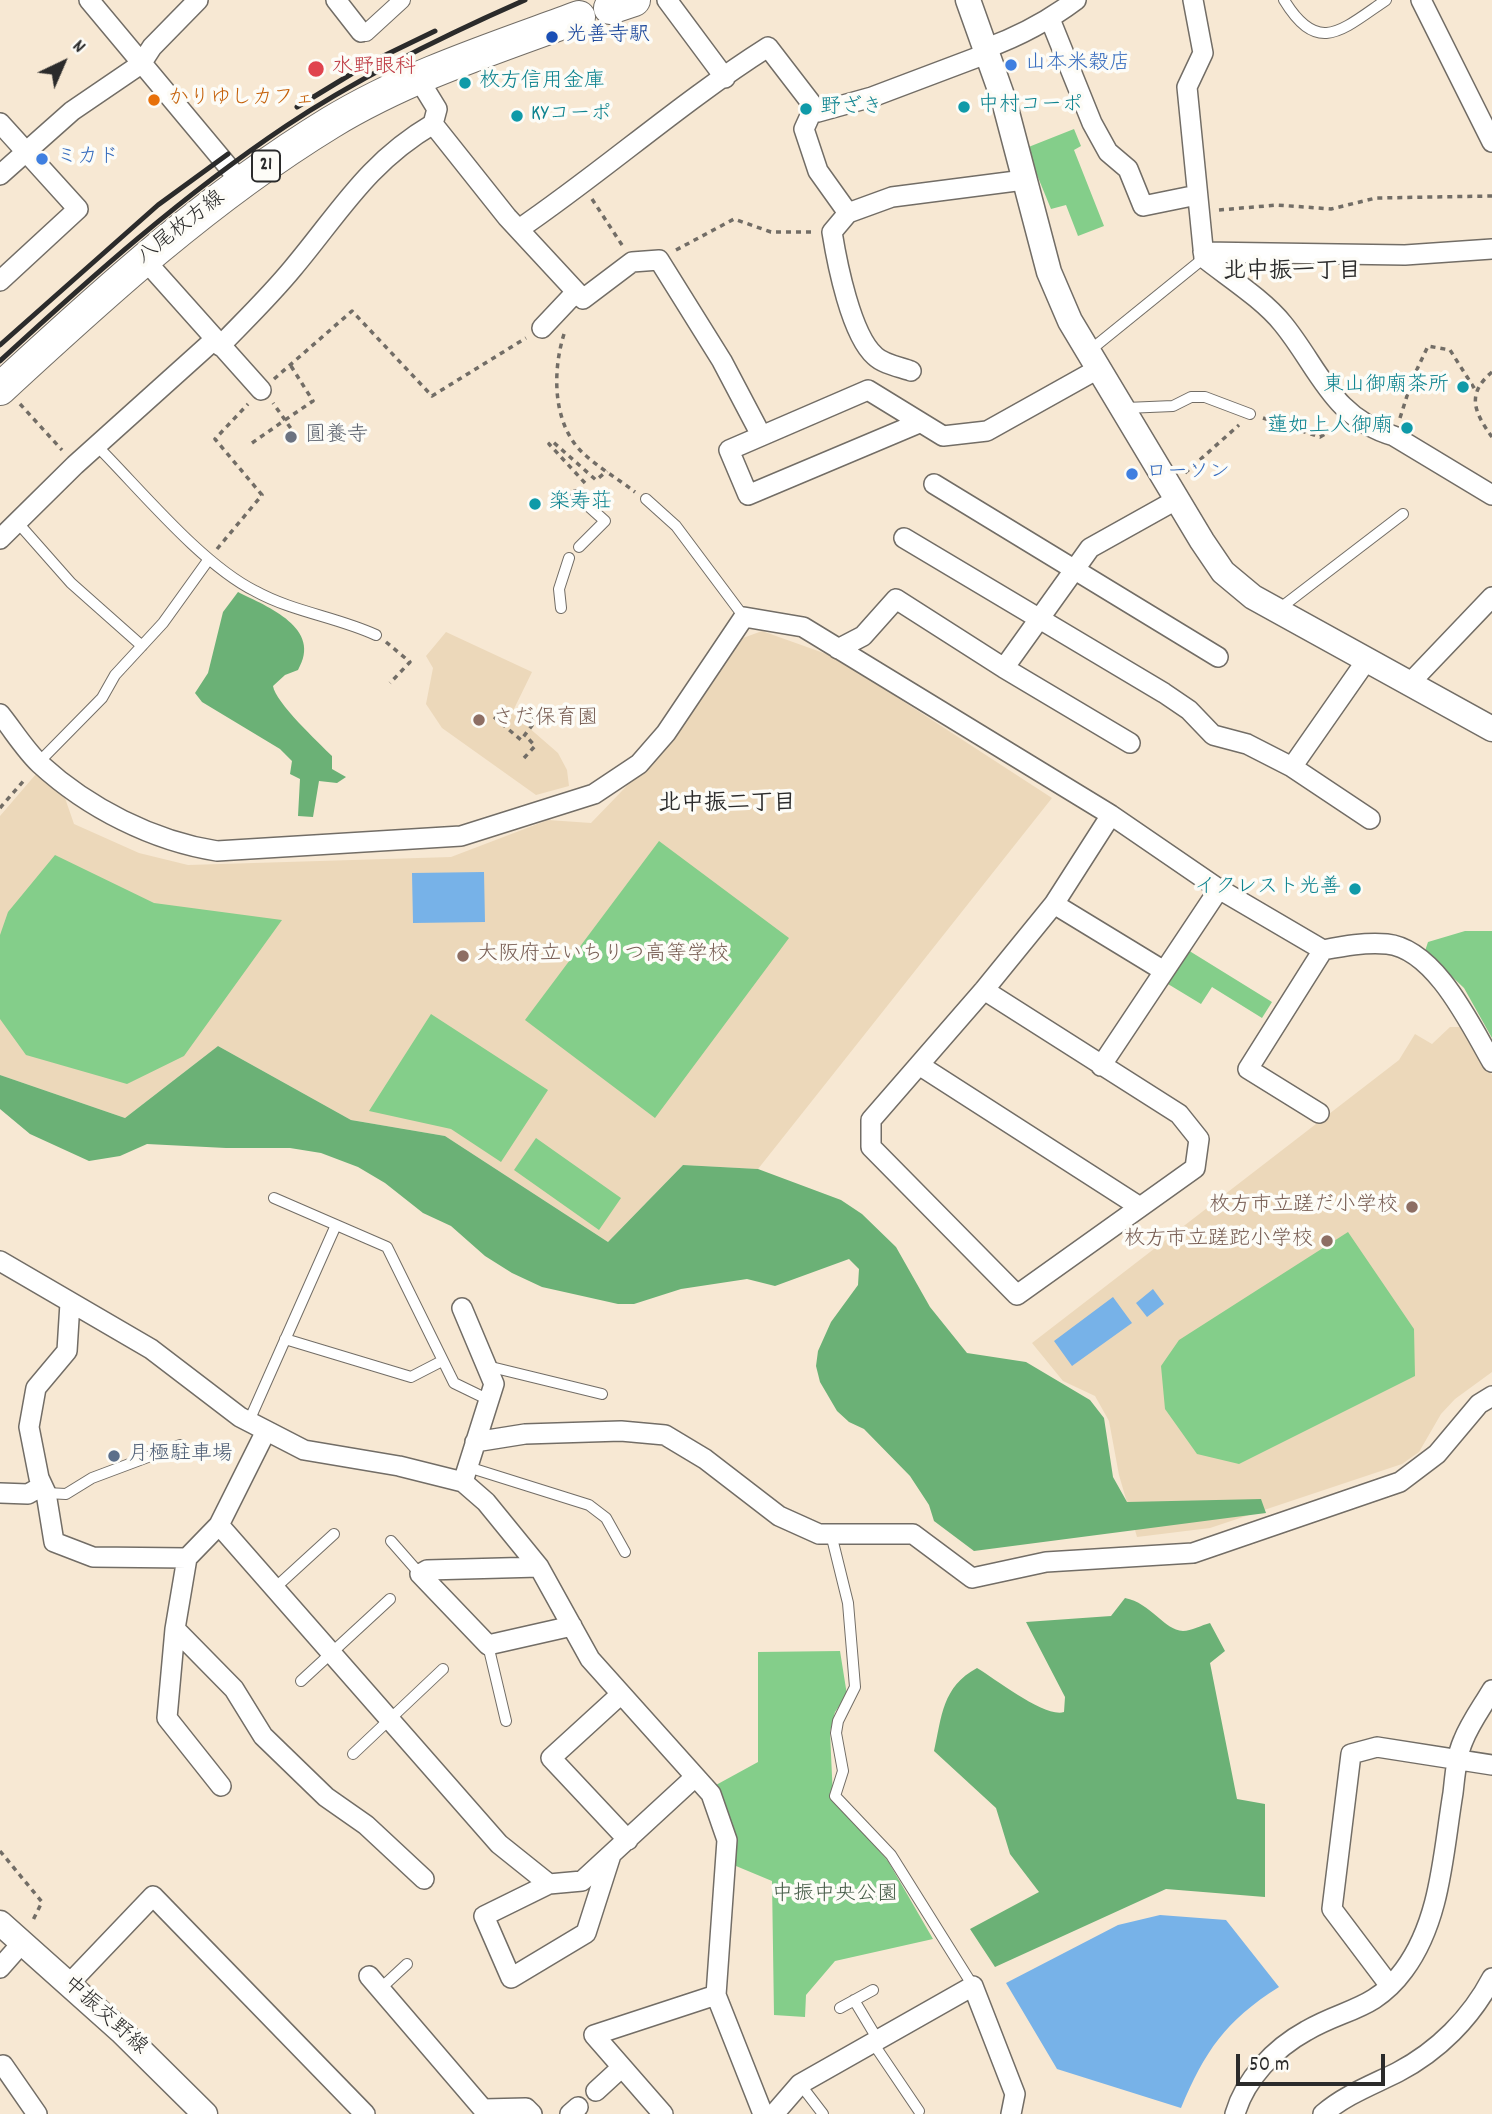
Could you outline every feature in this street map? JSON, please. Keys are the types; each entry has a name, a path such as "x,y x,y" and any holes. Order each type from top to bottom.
{"main road":[{"name":"八尾枚方線","path":"2,387 143,258 241,182 331,122 418,78 579,18"}],"street":[{"path":"89,0 241,182"},
{"path":"0,174 72,111 141,64 152,47 198,0"},
{"path":"336,0 361,32 366,33 402,0"},
{"path":"667,0 725,78"},
{"path":"968,0 983,53 1014,134 1049,272 1093,361 1223,572 1253,597 1276,611 1492,729"},
{"path":"519,229 583,185 648,131 768,47 818,112 844,106 983,53 1050,19 1076,0"},
{"path":"1421,0 1492,142"},
{"path":"1198,3 1203,53 1187,87 1203,255 1282,323 1310,367 1354,417 1376,430 1394,436 1492,495"},
{"path":"1050,19 1092,123 1108,152 1128,169 1143,206 1198,204"},
{"path":"0,539 96,445 217,343 291,271 348,196 401,144 433,124 437,109 418,78"},
{"path":"814,107 804,128 818,171 848,213"},
{"path":"0,123 78,209 0,281"},
{"path":"433,124 519,229 583,299 632,262 659,260 722,361 761,435"},
{"path":"911,371 877,359 866,347 840,276 832,232 848,213 892,197 1024,180"},
{"path":"1203,255 1405,255 1492,249"},
{"path":"143,258 267,396"},
{"path":"542,328 575,292"},
{"path":"919,423 748,495 729,450 868,390 943,436 987,431 1093,361"},
{"path":"934,484 1218,657"},
{"path":"1004,668 1090,548 1173,493"},
{"path":"905,538 1164,693 1189,710 1213,735 1247,744 1292,767 1370,819"},
{"path":"838,649 863,636 896,599 1004,668 1130,743"},
{"path":"1409,684 1490,602"},
{"path":"0,714 38,763 70,789 142,830 183,846 217,850 461,836 594,794 639,764 666,733 744,617 803,627 1111,815 1219,889 1323,950 1358,944 1391,944 1425,961 1454,997 1492,1062"},
{"path":"1292,767 1366,661"},
{"path":"984,990 1179,1114 1199,1139 1195,1168 1017,1295 871,1147 871,1120 984,990 1054,904 1111,815"},
{"path":"1101,1066 1219,889"},
{"path":"1054,904 1164,971"},
{"path":"1319,1113 1248,1069 1323,950"},
{"path":"919,1065 1140,1207"},
{"path":"0,1261 150,1349 249,1421 304,1450 466,1475 539,1567 590,1659 710,1794 727,1840 716,1995 763,2114"},
{"path":"70,1303 67,1351 36,1388 29,1427 54,1542 93,1557 187,1558"},
{"path":"462,1308 494,1384 466,1475"},
{"path":"475,1442 525,1434 621,1431 665,1435 705,1459 779,1516 819,1534 913,1534 972,1578 1046,1562 1193,1553 1400,1482 1437,1454 1479,1404 1492,1396"},
{"path":"220,1786 167,1718 175,1629 187,1558 219,1525 266,1431"},
{"path":"0,1493 28,1494 44,1489"},
{"path":"219,1525 499,1844 549,1884"},
{"path":"539,1567 427,1570 420,1574 488,1645 572,1626"},
{"path":"175,1629 234,1689 263,1736 326,1797 366,1825 424,1879"},
{"path":"1235,2114 1252,2079 1277,2052 1306,2031 1376,2000 1390,1986 1420,1945 1430,1923 1463,1741 1492,1690"},
{"path":"620,1695 551,1758 620,1846"},
{"path":"1390,1986 1332,1909 1350,1754 1377,1747 1492,1765"},
{"path":"620,1846 586,1933 511,1978 484,1916 549,1884 582,1881 620,1846 695,1777"},
{"path":"69,1984 153,1896 365,2114"},
{"name":"中振交野線","path":"0,1923 121,2031 205,2114"},
{"path":"0,1968 22,1943"},
{"path":"1323,2114 1338,2102 1426,2055 1469,2013 1492,1978"},
{"path":"374,1983 480,2112 526,2108 532,2114"},
{"path":"774,2114 800,2084 973,1986 1015,2094 1011,2114"},
{"path":"663,2114 594,2035 716,1995"},
{"path":"0,2067 3,2065 37,2114"},
{"path":"596,2091 621,2068"}],"lane":[{"path":"1284,0 1301,26 1318,34 1350,23 1386,0"},
{"path":"1093,361 1203,255"},
{"path":"1122,409 1172,405 1191,397 1205,397 1250,414"},
{"path":"96,445 209,559 254,591 376,635"},
{"path":"576,495 605,521 579,548"},
{"path":"646,499 676,526 744,617"},
{"path":"1276,611 1404,514"},
{"path":"18,523 79,591 142,646"},
{"path":"561,608 559,589 569,558"},
{"path":"38,763 102,698 115,675 142,646 209,559"},
{"path":"274,1198 387,1247 454,1383 489,1400"},
{"path":"249,1421 336,1225"},
{"path":"285,1339 411,1377 442,1361"},
{"path":"487,1366 602,1394"},
{"path":"44,1489 66,1494 92,1478 180,1445"},
{"path":"466,1475 589,1505 606,1518 625,1552"},
{"path":"276,1587 334,1534"},
{"path":"831,1534 848,1602 855,1687 838,1721 836,1733 843,1771 835,1796 891,1855 973,1986"},
{"path":"391,1541 420,1574"},
{"path":"301,1681 390,1599"},
{"path":"488,1645 506,1721"},
{"path":"353,1754 443,1669"},
{"path":"374,1983 407,1964"},
{"path":"840,2008 873,1990"},
{"path":"854,2000 919,2111"},
{"path":"800,2084 823,2114"}],"path":[{"path":"583,185 632,262"},
{"path":"1198,204 1331,209 1376,198 1492,196"},
{"path":"659,260 734,219 771,232 832,232"},
{"path":"209,559 262,495 215,439 267,396 291,366 352,311 432,396 542,328"},
{"path":"567,323 558,374 558,404 565,427 579,449 646,499"},
{"path":"1394,436 1412,380 1428,346 1450,350 1476,391"},
{"path":"252,443 313,401 291,366"},
{"path":"1492,372 1476,391 1474,406 1492,437"},
{"path":"2,387 75,465"},
{"path":"267,396 292,430"},
{"path":"1173,493 1250,414 1320,437 1354,417"},
{"path":"586,484 549,444 552,441 596,480 607,471"},
{"path":"376,635 410,662 390,683"},
{"path":"494,717 521,740 533,724 534,714"},
{"path":"524,758 535,746 525,736"},
{"path":"0,808 38,763"},
{"path":"0,1851 42,1902 22,1943"}],"shaded area":[{"name":"大阪府立いちりつ高等学校","path":"762,631 835,657 1052,798 758,1169 683,1165 608,1242 445,1136 351,1120 218,1046 125,1118 0,1075 0,816 36,774 65,798 74,824 139,853 188,865 451,857 548,820 591,823 673,738 743,638"},
{"name":"さだ保育園","path":"446,632 532,672 512,713 558,753 567,770 569,786 536,795 442,728 426,704 433,668 426,656"},
{"name":"枚方市立蹉跎小学校","path":"1450,1027 1463,1027 1492,1075 1492,1372 1455,1399 1441,1414 1419,1452 1402,1464 1210,1528 1137,1537 1119,1475 1109,1421 1095,1396 1063,1381 1032,1343 1399,1060 1415,1034 1432,1044"}],"green space":[{"path":"1074,129 1081,146 1074,150 1104,226 1078,236 1066,205 1051,209 1026,148"},
{"path":"238,592 289,621 303,642 304,655 298,670 285,675 273,686 289,712 332,756 332,769 346,777 337,783 319,781 313,817 298,816 300,779 290,774 292,761 280,749 202,702 195,693 208,673 223,612"},
{"path":"659,841 789,938 655,1118 525,1020"},
{"path":"55,855 154,903 282,920 184,1056 127,1084 26,1055 0,1019 0,935 8,912"},
{"path":"1465,931 1492,931 1492,1038 1464,988 1425,951 1428,942"},
{"path":"1183,947 1272,1002 1262,1018 1212,987 1201,1004 1163,981"},
{"path":"431,1014 548,1090 501,1162 451,1129 369,1111"},
{"path":"218,1046 351,1120 445,1136 608,1242 683,1165 758,1169 841,1200 862,1214 896,1247 930,1307 967,1353 1026,1362 1090,1400 1104,1418 1113,1477 1127,1502 1261,1499 1266,1513 974,1551 934,1521 929,1505 910,1476 864,1429 849,1422 837,1411 820,1382 816,1366 818,1351 831,1322 858,1285 859,1269 849,1259 775,1286 747,1279 681,1289 634,1304 618,1304 542,1287 512,1273 485,1256 451,1226 423,1213 385,1183 358,1167 321,1153 290,1148 147,1144 120,1156 89,1161 30,1134 0,1109 0,1075 125,1118"},
{"path":"536,1138 621,1198 599,1230 514,1170"},
{"path":"1348,1232 1414,1329 1415,1376 1239,1464 1197,1454 1165,1409 1161,1366 1179,1340"},
{"path":"1125,1598 1142,1605 1176,1630 1186,1631 1210,1623 1225,1651 1210,1663 1237,1799 1265,1804 1265,1897 1166,1889 995,1967 970,1929 1039,1892 1010,1854 996,1808 934,1751 945,1703 957,1684 977,1668 1033,1704 1064,1712 1065,1697 1026,1622 1111,1616"},
{"name":"中振中央公園","path":"840,1651 847,1695 835,1712 830,1732 833,1798 888,1861 933,1939 835,1961 806,1995 805,2017 774,2015 772,1881 736,1866 716,1785 758,1762 758,1652"}],"water":[{"path":"484,872 485,922 413,923 412,873"},
{"path":"1153,1289 1164,1304 1147,1317 1136,1303"},
{"path":"1113,1297 1132,1323 1072,1366 1054,1341"},
{"path":"1160,1915 1226,1920 1279,1987 1244,2012 1219,2039 1199,2070 1181,2108 1057,2069 1006,1983 1118,1925"}],"railway":[{"path":"0,361 138,238 248,152 343,90 525,0"},
{"path":"297,107 371,62 435,31"},
{"path":"0,345 158,205 228,154"}],"place":[{"name":"光善寺駅","path":"552,37"},
{"name":"山本米穀店","path":"1011,65"},
{"name":"水野眼科","path":"316,69"},
{"name":"枚方信用金庫","path":"465,83"},
{"name":"かりゆしカフェ","path":"154,100"},
{"name":"中村コーポ","path":"964,107"},
{"name":"野ざき","path":"806,109"},
{"name":"KYコーポ","path":"517,116"},
{"name":"ミカド","path":"42,159"},
{"name":"東山御廟茶所","path":"1463,387"},
{"name":"蓮如上人御廟","path":"1407,428"},
{"name":"圓養寺","path":"291,437"},
{"name":"ローソン","path":"1132,474"},
{"name":"楽寿荘","path":"535,504"},
{"name":"さだ保育園","path":"479,720"},
{"name":"イクレスト光善","path":"1355,889"},
{"name":"大阪府立いちりつ高等学校","path":"463,956"},
{"name":"枚方市立蹉だ小学校","path":"1412,1207"},
{"name":"枚方市立蹉跎小学校","path":"1327,1241"},
{"name":"月極駐車場","path":"114,1456"}],"district":[{"name":"北中振一丁目","path":"1292,274"},
{"name":"北中振二丁目","path":"727,806"}]}
